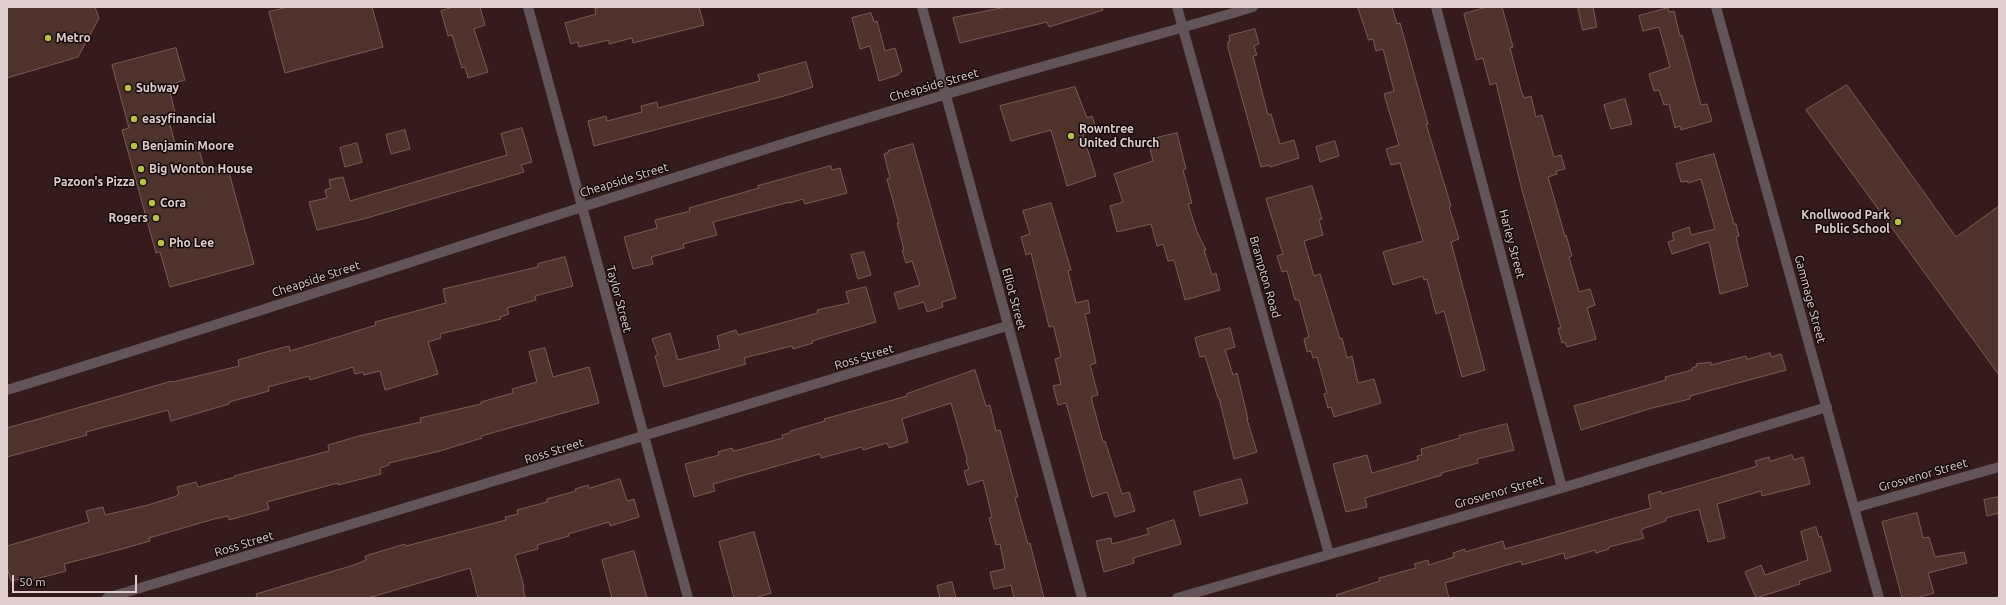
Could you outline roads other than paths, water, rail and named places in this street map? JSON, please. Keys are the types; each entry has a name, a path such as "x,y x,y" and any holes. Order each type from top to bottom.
{"street":[{"name":"Taylor Street","path":"528,7 643,438 688,598"},
{"name":"Elliot Street","path":"922,7 1007,326 1082,598"},
{"name":"Brampton Road","path":"1177,7 1329,554"},
{"name":"Cheapside Street","path":"7,390 581,207 945,94 1182,29 1253,7"},
{"name":"Harley Street","path":"1436,7 1562,488"},
{"name":"Gammage Street","path":"1716,7 1879,598"},
{"name":"Ross Street","path":"108,598 643,438 1007,326"},
{"name":"Grosvenor Street","path":"1178,598 1562,488 1827,407"},
{"name":"Grosvenor Street","path":"1854,508 1999,467"}],"place":[{"name":"Metro","path":"48,38"},
{"name":"Subway","path":"128,88"},
{"name":"easyfinancial","path":"134,119"},
{"name":"Rowntree United Church","path":"1071,136"},
{"name":"Benjamin Moore","path":"134,146"},
{"name":"Big Wonton House","path":"141,169"},
{"name":"Pazoon's Pizza","path":"143,182"},
{"name":"Cora","path":"152,203"},
{"name":"Rogers","path":"156,218"},
{"name":"Knollwood Park Public School","path":"1898,222"},
{"name":"Pho Lee","path":"161,243"}]}
